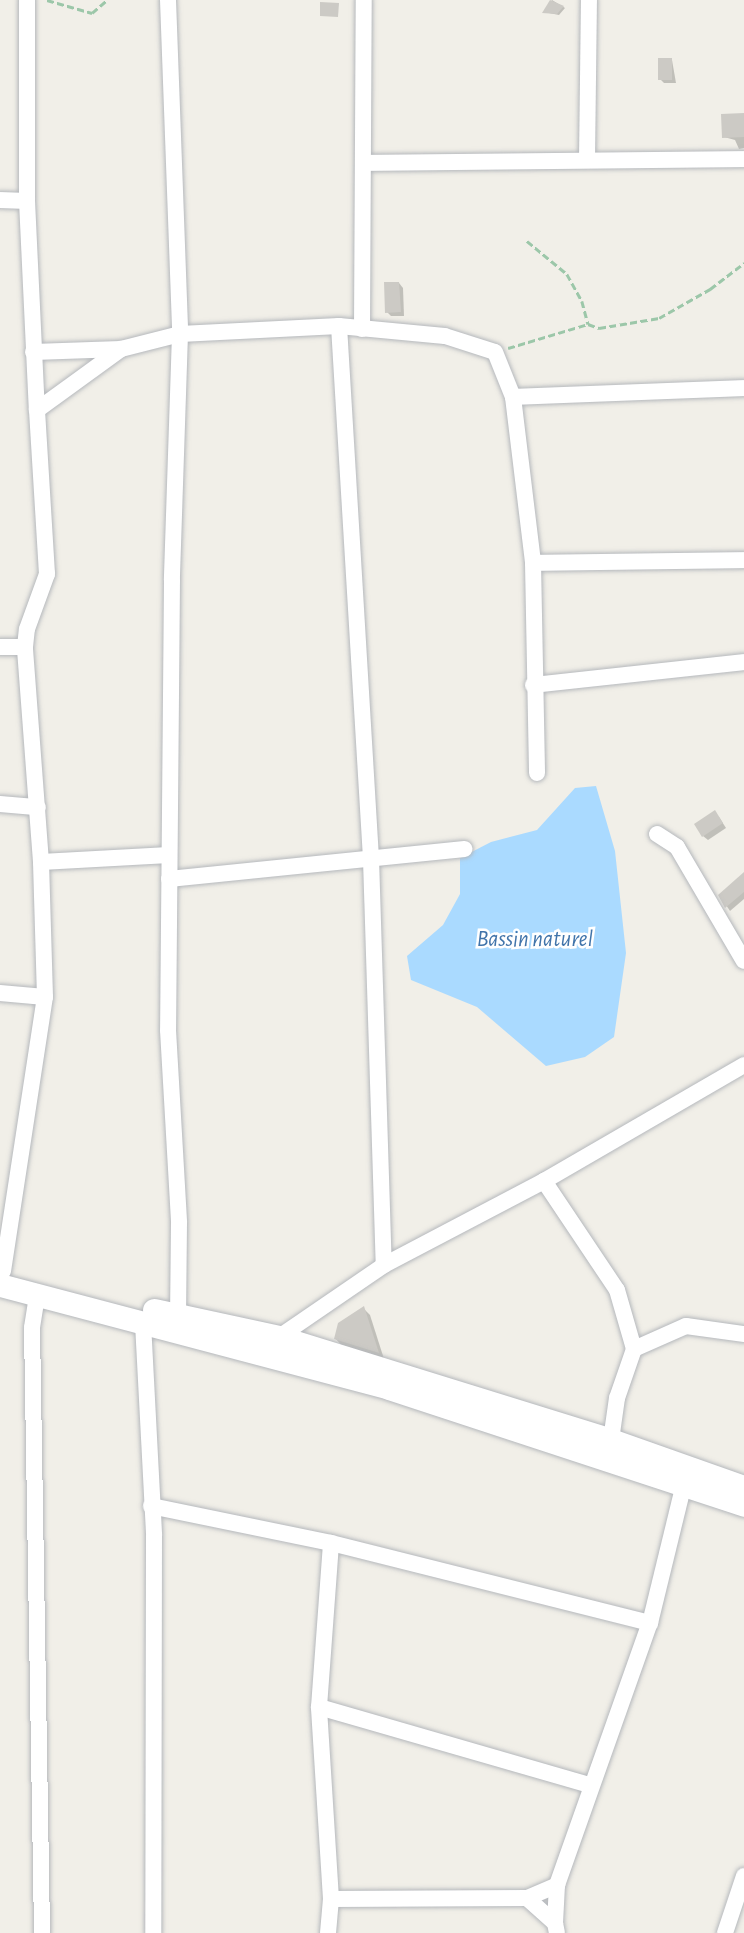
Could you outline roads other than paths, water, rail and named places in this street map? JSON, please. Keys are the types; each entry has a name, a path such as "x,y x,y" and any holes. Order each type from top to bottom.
{"main road":[{"path":"1,1276 91,1297 389,1388 684,1483 744,1505"},
{"path":"1,1276 37,1296 144,1323 178,1323 279,1337 611,1440 744,1487"}],"street":[{"path":"1,1276 7,1217 45,997 41,862 26,648 27,629 47,574 27,201 27,0"},
{"path":"168,0 180,334 168,1030 179,1223 178,1323"},
{"path":"362,328 364,0"},
{"path":"587,160 589,0"},
{"path":"365,163 744,159"},
{"path":"0,200 27,201"},
{"path":"33,352 121,349 180,334 339,326 445,336 495,352 513,397 533,563 533,685 537,772"},
{"path":"339,326 371,859 384,1265"},
{"path":"37,410 121,349"},
{"path":"513,397 744,388"},
{"path":"533,563 744,560"},
{"path":"0,647 26,648"},
{"path":"533,685 744,662"},
{"path":"0,804 38,807"},
{"path":"657,834 677,846 744,961"},
{"path":"169,879 464,849"},
{"path":"41,862 169,855"},
{"path":"0,993 45,997"},
{"path":"279,1337 384,1265 544,1181 744,1065"},
{"path":"544,1181 617,1290 634,1349 617,1398 611,1440"},
{"path":"37,1296 32,1328 42,1933"},
{"path":"144,1323 151,1506 153,1933"},
{"path":"634,1349 686,1326 744,1334"},
{"path":"556,1928 557,1885 590,1785 650,1623 684,1483"},
{"path":"151,1506 331,1543 650,1623"},
{"path":"328,1933 331,1899 319,1707 331,1543"},
{"path":"319,1707 590,1785"},
{"path":"724,1933 740,1896 744,1876"},
{"path":"331,1899 527,1898 557,1885"},
{"path":"527,1898 556,1928"}],"water":[{"name":"Bassin naturel","path":"596,786 615,851 626,953 614,1037 585,1057 546,1066 477,1007 411,980 407,956 443,925 460,894 460,858 491,842 537,830 575,788"}]}
